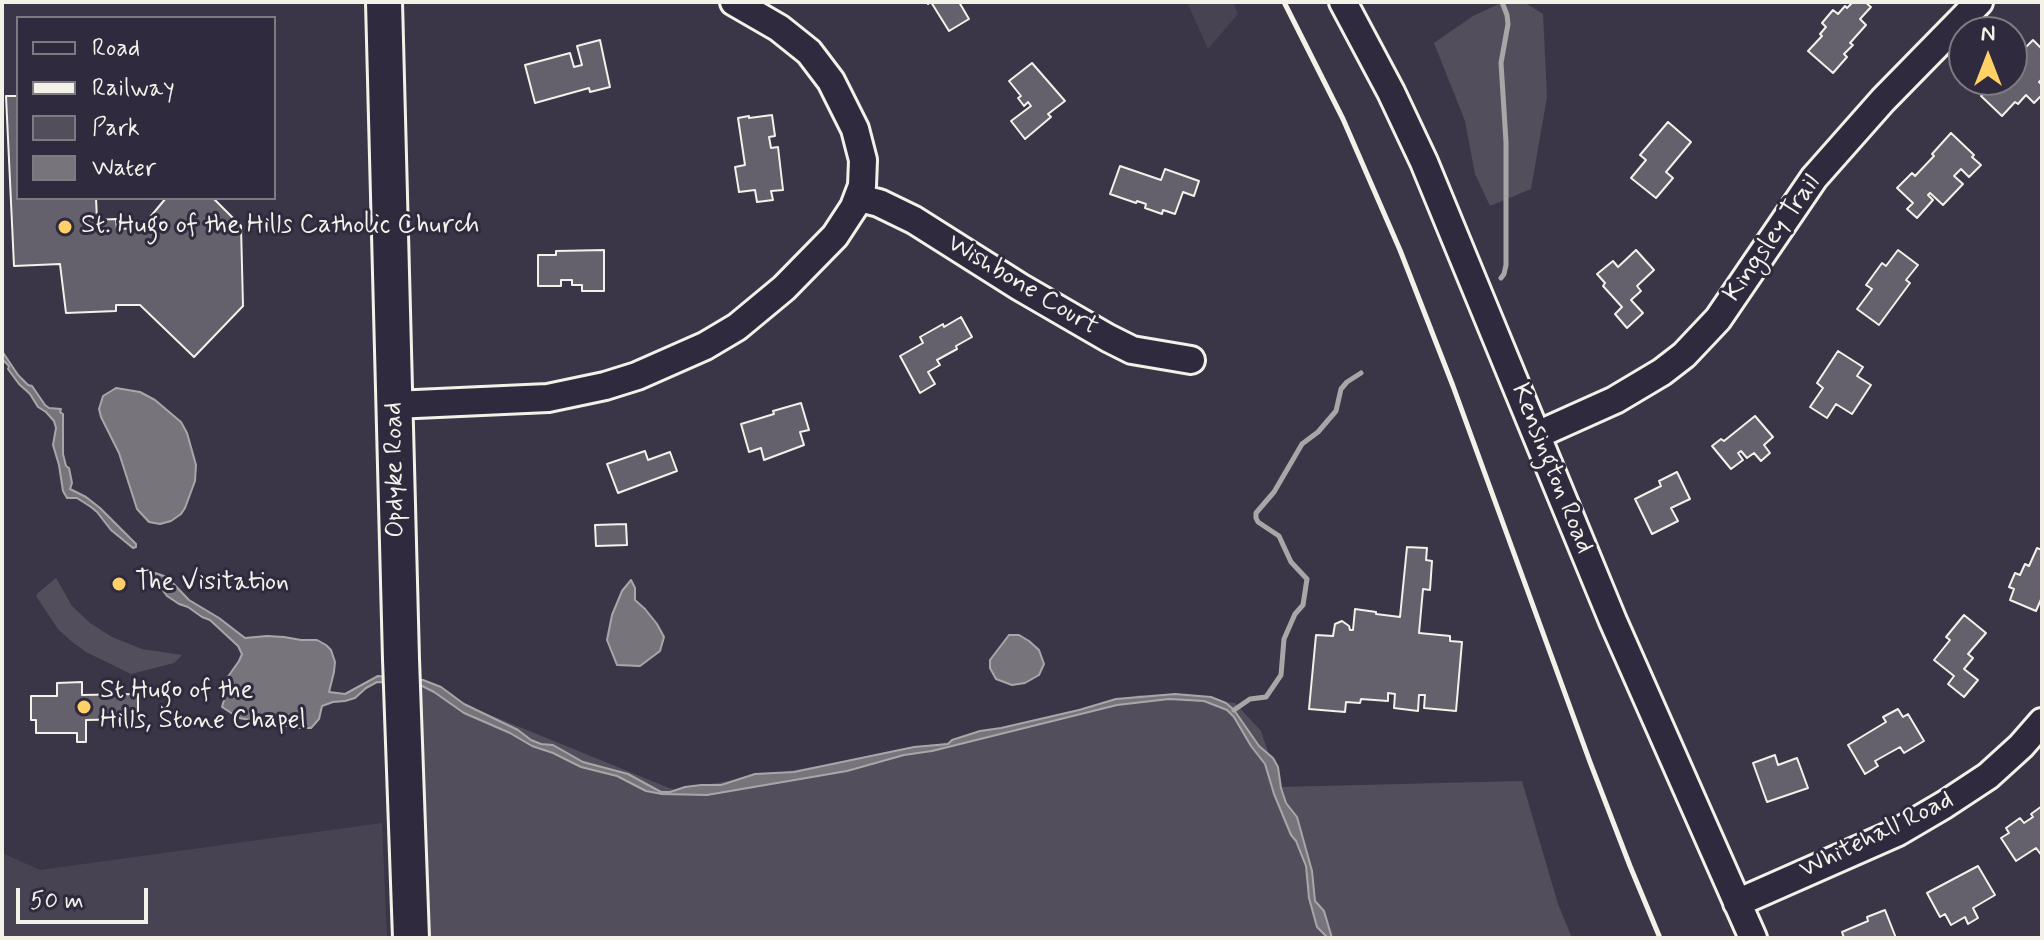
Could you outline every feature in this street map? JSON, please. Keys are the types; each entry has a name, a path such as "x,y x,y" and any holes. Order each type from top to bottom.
{"main road":[{"name":"Opdyke Road","path":"384,2 411,938"}],"street":[{"path":"394,405 562,396 605,386 687,355 737,327 784,288 835,236 859,198 864,175 860,145 847,111 819,64 796,41 734,2"},
{"name":"Kensington Road","path":"1343,2 1424,162 1613,621 1753,938"},
{"name":"Kingsley Trail","path":"1537,435 1639,387 1693,346 1718,319 1814,178 1873,111 1979,2"},
{"name":"Wishbone Court","path":"859,198 879,203 923,225 1020,287 1132,350 1191,360"},
{"name":"Whitehall Road","path":"1737,903 1898,832 1944,805 1988,776 2042,722"}],"shaded area":[{"path":"1187,2 1233,2 1238,14 1208,49"},
{"path":"382,823 387,938 2,938 2,853 40,870"}],"green space":[{"path":"1503,2 1524,2 1543,14 1547,97 1531,189 1490,206 1475,174 1465,121 1434,43 1473,16"},
{"path":"56,578 72,606 90,623 112,637 142,649 182,655 174,663 131,674 86,652 58,629 36,596"},
{"path":"414,684 674,790 915,750 1139,695 1235,703 1261,731 1280,787 1522,781 1558,904 1572,938 423,938"}],"water":[{"path":"2,351 18,375 32,386 45,405 61,409 63,454 72,483 70,489 100,508 136,547 133,548 111,530 91,507 77,498 67,498 53,445 54,421 19,384 2,359"},
{"path":"116,388 140,392 155,400 181,422 187,433 196,465 195,481 185,508 171,521 160,524 149,522 137,509 119,453 99,409 103,396"},
{"path":"155,573 167,577 189,600 245,638 284,637 317,640 326,645 335,662 329,692 345,694 378,676 423,680 441,687 464,704 518,730 531,740 553,745 583,762 628,774 661,792 721,785 755,774 794,772 914,747 948,744 980,731 1116,699 1175,694 1211,697 1234,710 1278,767 1281,788 1286,803 1297,817 1312,871 1315,901 1324,911 1332,938 1317,927 1309,898 1306,866 1274,794 1265,764 1234,717 1227,710 1204,701 1169,699 1117,705 847,771 707,795 662,794 646,791 617,776 581,767 532,746 464,713 416,683 377,682 355,698 322,706 319,719 311,728 239,718 222,707 224,700 220,688 242,654 238,646 210,620 167,596 158,584"},
{"path":"631,580 635,600 657,624 664,637 660,651 640,666 617,665 607,640 612,615 622,591"},
{"path":"1009,635 1019,635 1029,641 1039,650 1044,664 1039,675 1025,683 1012,685 996,679 990,668 990,660"}],"building":[{"path":"931,2 959,2 969,19 949,31"},
{"path":"1853,2 1865,2 1871,7 1860,19 1866,25 1850,43 1853,45 1844,54 1847,57 1833,73 1808,51 1822,36 1820,34 1826,27 1822,23 1833,10 1838,14"},
{"path":"600,40 610,87 590,92 589,88 535,103 525,65 570,53 574,67 582,65 577,46"},
{"path":"2033,40 2042,49 2042,79 2039,82 2042,95 2034,103 2027,96 2028,45"},
{"path":"1032,63 1065,101 1025,139 1011,121 1031,106 1028,102 1024,106 1018,98 1021,96 1009,81"},
{"name":"St. Hugo of the Hills Catholic Church","path":"6,96 16,96 16,200 96,200 97,220 116,219 117,229 141,228 164,200 215,200 241,226 243,306 194,357 140,305 116,305 116,311 66,313 60,264 14,266"},
{"path":"1981,96 2025,96 2018,104 2015,102 2002,116"},
{"path":"772,115 775,136 769,137 771,148 778,147 783,190 771,191 773,200 757,202 755,190 739,192 735,167 745,165 738,118"},
{"path":"1668,122 1691,142 1666,172 1673,178 1656,198 1631,178 1646,160 1640,155"},
{"path":"1951,133 1981,165 1969,177 1961,169 1954,176 1963,184 1943,205 1930,193 1928,195 1933,200 1917,218 1907,209 1913,203 1897,188 1912,173 1915,176"},
{"path":"1120,166 1161,180 1165,169 1199,181 1194,196 1183,192 1175,214 1163,210 1162,214 1145,208 1146,204 1110,194"},
{"path":"604,250 604,291 582,291 582,285 572,285 572,280 561,280 561,286 538,286 538,255 556,255 556,251"},
{"path":"1636,250 1654,270 1637,286 1641,291 1631,300 1643,313 1627,328 1615,314 1622,307 1603,286 1605,283 1597,274 1613,261 1618,267"},
{"path":"1898,250 1918,265 1906,280 1910,283 1879,325 1857,309 1872,289 1866,285 1882,263 1886,266"},
{"path":"961,317 972,337 937,360 940,365 928,372 935,384 920,393 900,356 923,343 920,337"},
{"path":"1838,351 1863,367 1857,376 1871,385 1852,414 1836,404 1827,418 1810,407 1823,388 1817,383"},
{"path":"801,403 809,430 800,432 804,445 764,460 761,448 749,452 741,424"},
{"path":"1755,416 1773,437 1764,445 1770,453 1761,461 1754,453 1747,458 1741,451 1738,453 1743,460 1731,469 1712,446 1721,439 1724,441"},
{"path":"645,451 648,460 670,452 677,471 618,493 607,464"},
{"path":"1677,472 1690,499 1671,508 1678,521 1652,534 1635,499 1661,486 1659,481"},
{"path":"626,524 627,545 596,546 595,525"},
{"path":"1407,547 1427,548 1426,560 1432,561 1430,590 1423,589 1419,633 1450,636 1450,641 1462,642 1456,711 1424,708 1425,695 1419,695 1418,711 1394,708 1395,694 1388,693 1388,701 1361,699 1360,703 1346,702 1345,712 1309,709 1316,635 1333,636 1335,624 1342,621 1353,630 1355,609 1400,617"},
{"path":"2037,548 2042,550 2042,597 2036,611 2010,600 2014,589 2009,587 2015,573 2020,575 2025,564 2029,566"},
{"path":"1964,615 1986,633 1968,654 1973,658 1964,669 1978,680 1964,697 1948,684 1954,676 1934,660 1950,640 1946,637"},
{"name":"St Hugo of the Hills, Stone Chapel","path":"82,682 82,695 138,694 138,719 86,720 86,742 77,742 77,733 36,733 36,720 31,720 31,696 57,696 57,683"},
{"path":"1898,709 1903,717 1908,714 1924,741 1904,753 1900,747 1875,761 1878,766 1865,774 1848,745 1886,722 1883,717"},
{"path":"1775,755 1778,765 1797,758 1808,788 1767,802 1753,763"},
{"path":"2042,806 2042,856 2036,848 2016,861 2001,838 2009,833 2006,828 2020,818 2024,823"},
{"path":"1978,866 1995,895 1973,908 1978,918 1968,924 1965,917 1951,925 1945,914 1940,917 1927,893"},
{"path":"1885,910 1896,938 1844,938 1842,932"}],"waterway":[{"path":"1501,278 1506,265 1506,142 1501,63 1508,24 1502,2"},
{"path":"1234,710 1250,699 1266,697 1281,675 1284,639 1295,614 1303,605 1307,579 1291,562 1279,536 1258,522 1256,513 1274,492 1302,444 1318,432 1336,411 1341,389 1361,373"}],"railway":[{"path":"1284,2 1343,119 1400,250 1590,762 1660,938"}],"place":[{"name":"St. Hugo of the Hills Catholic Church","path":"65,227"},
{"name":"The Visitation","path":"119,584"},
{"name":"St Hugo of the Hills, Stone Chapel","path":"84,707"}]}
